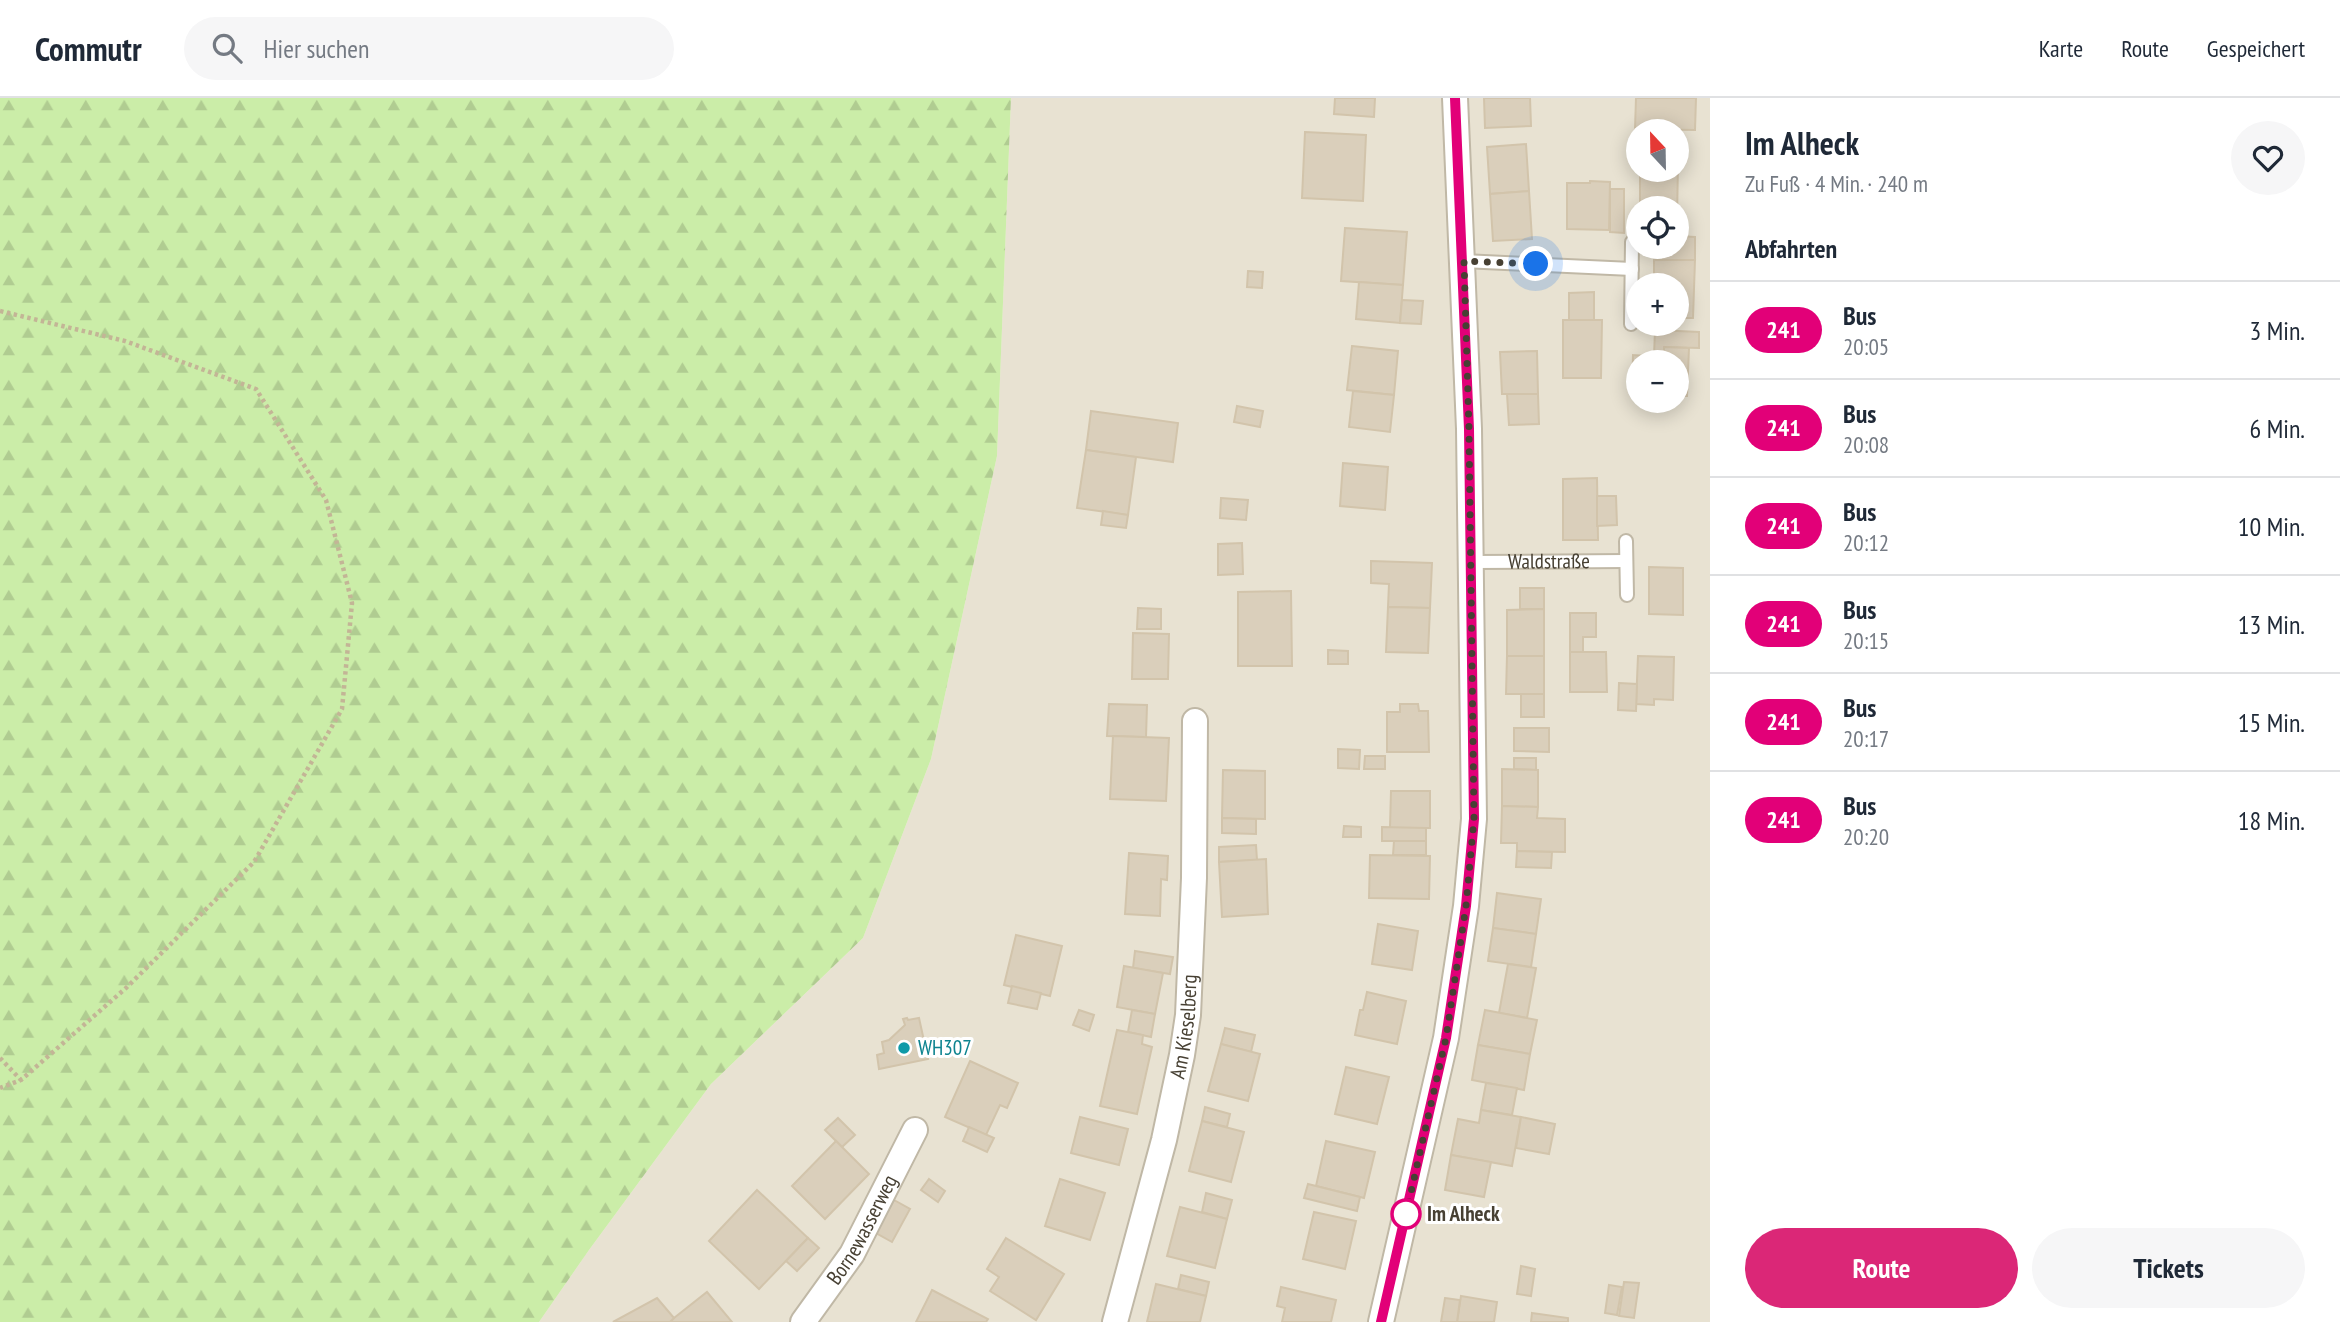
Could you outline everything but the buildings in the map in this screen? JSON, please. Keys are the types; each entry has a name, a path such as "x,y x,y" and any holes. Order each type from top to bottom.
{"street":[{"path":"1381,1322 1446,1038 1466,906 1474,819 1472,562 1464,261 1455,98"},
{"name":"Am Kieselberg","path":"1115,1322 1164,1140 1188,1015 1193,905 1195,721"},
{"name":"Bornewasserweg","path":"803,1322 852,1254 915,1130"}],"lane":[{"path":"1632,259 1632,273"},
{"path":"1464,261 1632,269"},
{"path":"1626,541 1627,594"},
{"name":"Waldstraße","path":"1472,562 1626,561"}],"path":[{"path":"0,311 125,341 256,389 326,500 352,603 342,709 254,862 126,988 21,1080 0,1088"},
{"path":"0,1058 21,1080"}],"shaded area":[{"path":"1011,98 1710,98 1710,1322 539,1322 711,1084 863,938 931,759 997,456"}],"green space":[{"path":"0,98 1011,98 997,456 931,759 863,938 711,1084 539,1322 0,1322"}],"bus line":[{"name":"241","path":"1381,1322 1446,1038 1466,906 1474,819 1469,429 1464,261 1455,98"}],"place":[{"name":"WH307","path":"904,1048"},
{"name":"Im Alheck","path":"1406,1214"}],"route":[{"path":"1406,1214 1446,1038 1466,906 1474,819 1464,261 1536,264"}]}
